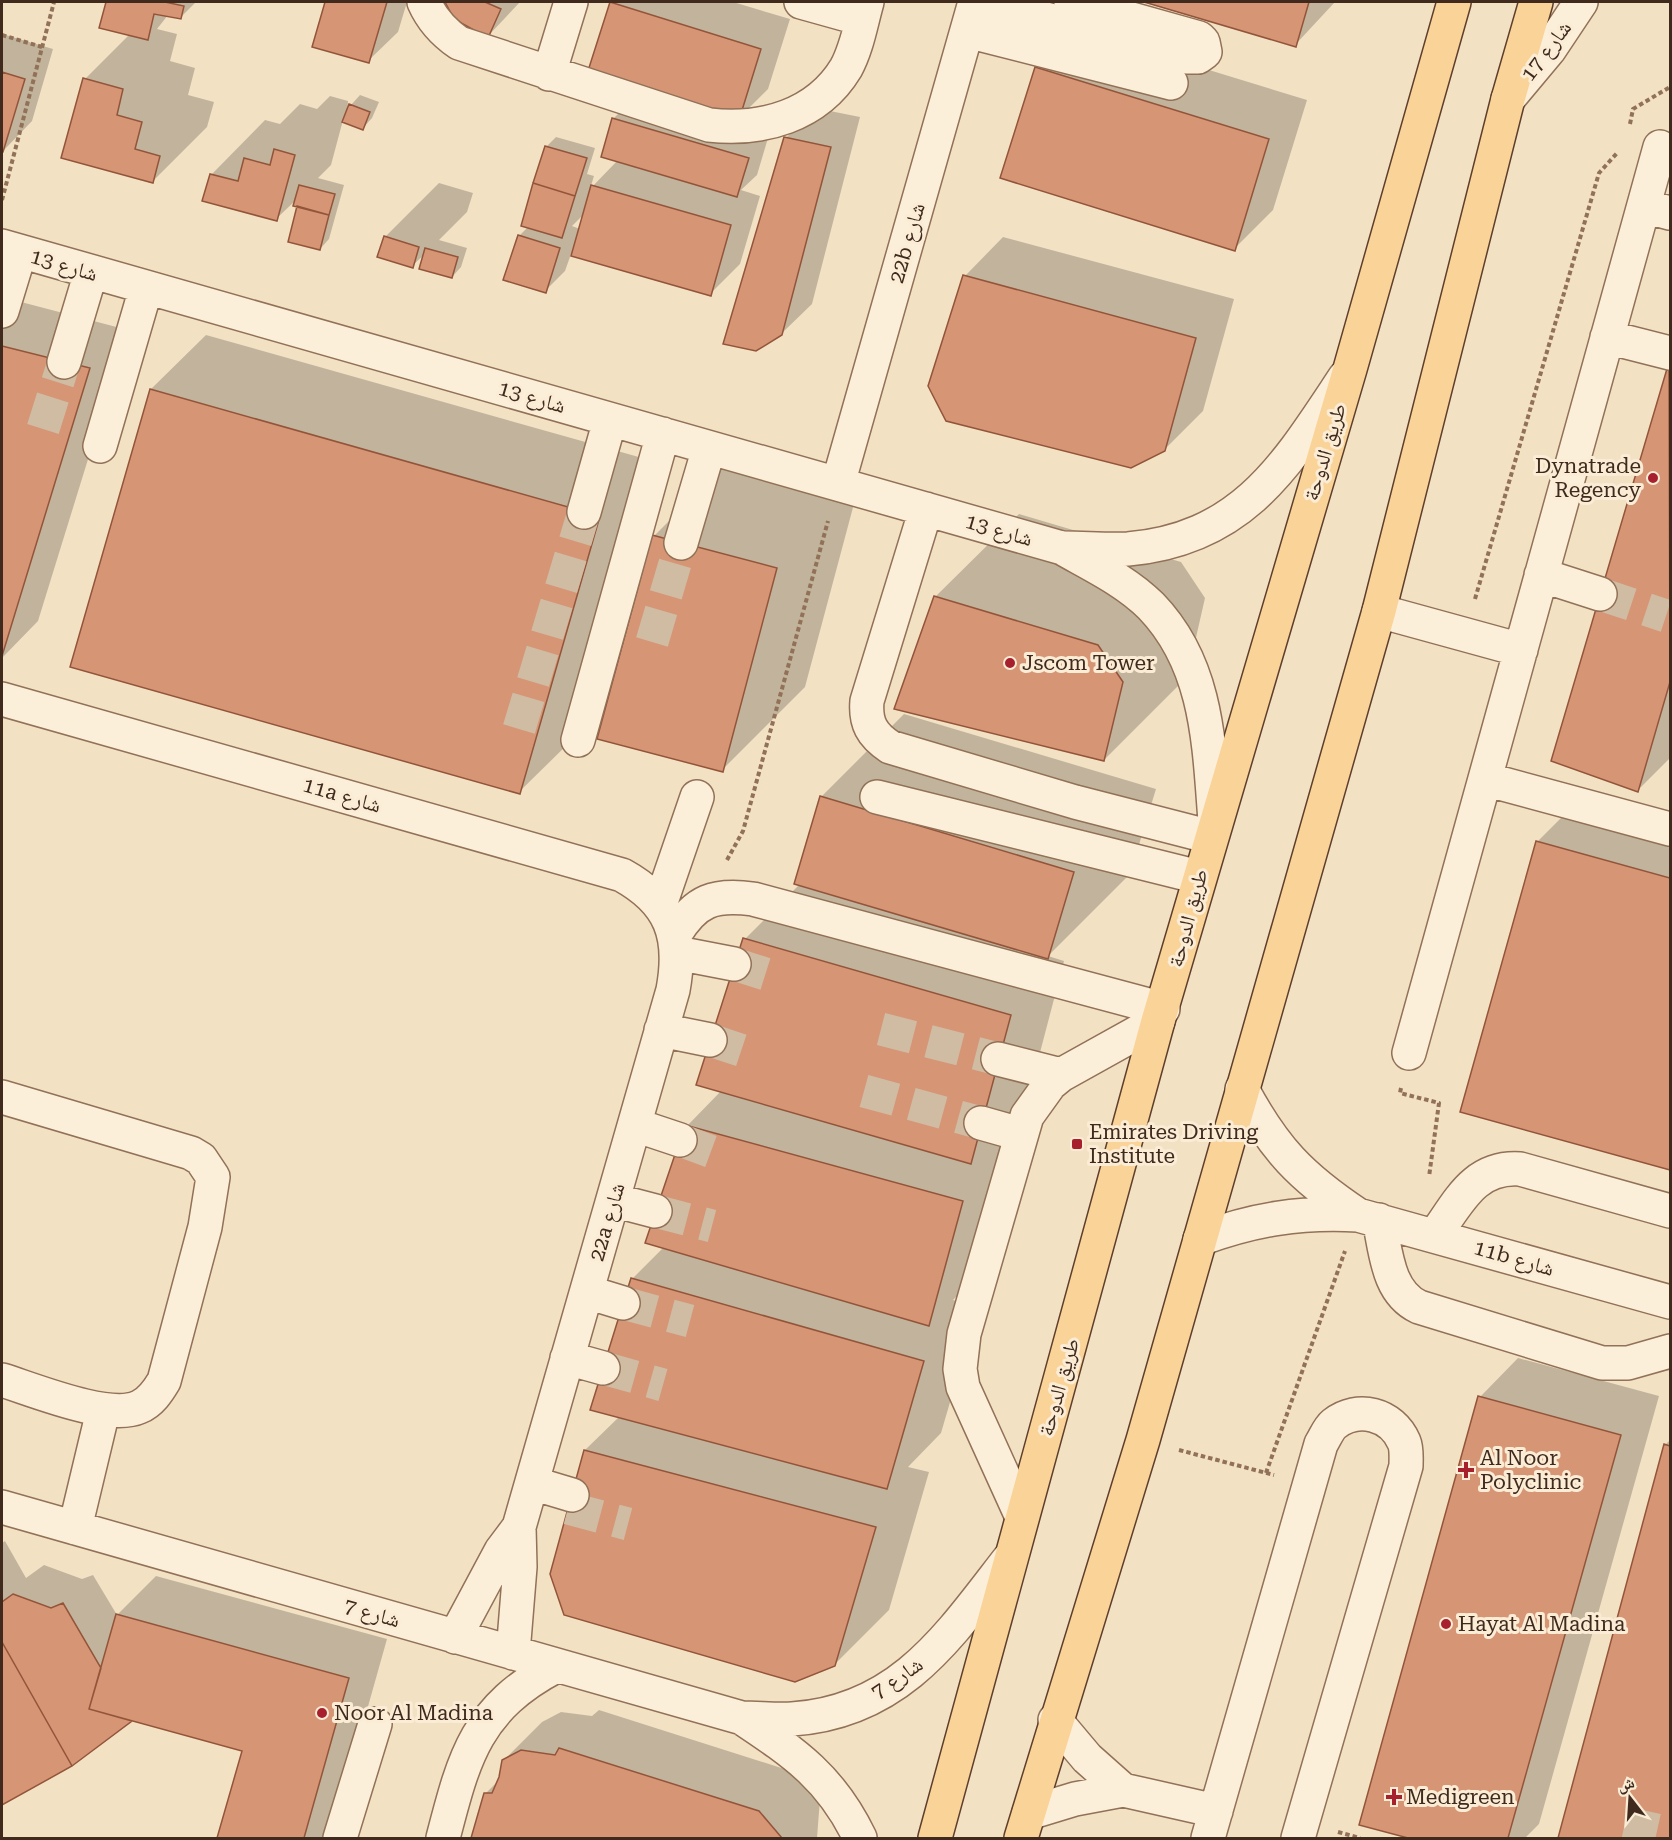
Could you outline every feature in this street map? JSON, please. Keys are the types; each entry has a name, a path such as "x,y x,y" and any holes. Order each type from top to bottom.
{"main road":[{"name":"طريق الدوحة","path":"934,1839 1199,877 1350,369 1454,2"},
{"path":"1025,1826 1055,1720 1143,1440 1378,610 1508,99 1536,2"}],"street":[{"path":"424,2 438,26 459,43 709,125 735,128 762,126 795,114 830,88 846,68 865,10 801,2"},
{"path":"549,74 571,2"},
{"path":"982,2 1188,57 1198,57 1204,52 1203,42 1199,38 1071,2"},
{"name":"شارع 17","path":"1508,99 1550,50 1581,2"},
{"path":"971,16 1171,82"},
{"name":"22b شارع","path":"838,484 971,16"},
{"path":"1409,1053 1610,328 1657,210 1660,147"},
{"path":"2,311 11,249"},
{"name":"شارع 13","path":"11,249 1062,548 1120,581 1150,605 1177,639 1197,682 1207,725 1213,829"},
{"path":"64,362 91,272"},
{"path":"100,446 146,288"},
{"path":"1610,328 1671,333"},
{"path":"1610,328 1671,353"},
{"name":"شارع 13","path":"1062,548 1128,549 1165,543 1202,530 1236,512 1265,487 1290,458 1350,369"},
{"path":"584,512 610,420"},
{"path":"578,740 663,434"},
{"path":"681,543 709,448"},
{"path":"926,509 867,701 866,715 870,728 878,739 890,747 1065,799 1213,829"},
{"path":"1541,575 1600,594"},
{"path":"1378,610 1521,650"},
{"name":"11a شارع","path":"2,699 622,875 640,885 670,927"},
{"path":"1485,779 1671,829"},
{"name":"22a شارع","path":"513,1653 526,1502 673,990 670,927 697,797"},
{"path":"877,797 1199,877"},
{"path":"734,964 670,927 707,901 730,896 753,899 1027,974 1160,1015"},
{"path":"1022,1517 963,1387 960,1369 964,1334 1020,1134 1037,1099 1061,1075 1160,1015"},
{"path":"662,1030 710,1040"},
{"path":"998,1059 1061,1075"},
{"name":"11b شارع","path":"1242,1089 1263,1128 1289,1162 1322,1190 1368,1217"},
{"path":"2,1097 191,1153 201,1159 213,1177 205,1227 164,1381 155,1396 140,1407 122,1412 103,1410 2,1380"},
{"path":"981,1123 1020,1134"},
{"path":"635,1125 680,1140"},
{"path":"1435,1235 1479,1178 1505,1168 1520,1169 1671,1211"},
{"path":"613,1200 655,1211"},
{"name":"11b شارع","path":"1200,1239 1238,1225 1277,1216 1318,1213 1368,1217 1671,1302"},
{"path":"1368,1217 1394,1282 1403,1297 1419,1307 1602,1363 1628,1363 1671,1351"},
{"path":"587,1292 623,1303"},
{"path":"567,1358 603,1368"},
{"path":"75,1528 103,1410"},
{"path":"1055,1720 1088,1758 1123,1790 1212,1825 1321,1444 1332,1425 1352,1414 1374,1414 1394,1425 1405,1444 1406,1466 1298,1839"},
{"path":"526,1502 570,1501"},
{"name":"22a شارع","path":"455,1637 526,1502"},
{"name":"شارع 7","path":"2,1507 742,1718 794,1719 835,1712 874,1697 909,1675 940,1647 1009,1560"},
{"path":"443,1839 461,1768 484,1726 516,1691 556,1666"},
{"name":"شارع 7","path":"742,1718 785,1747 819,1776 846,1810 860,1839"},
{"path":"340,1839 375,1724"},
{"path":"1025,1826 1075,1799 1123,1790"}],"path":[{"path":"2,200 54,2"},
{"path":"2,35 42,46"},
{"path":"1628,132 1633,109 1671,87"},
{"path":"1464,635 1599,173 1626,144"},
{"path":"721,869 734,851 743,831 838,484"},
{"path":"1143,1440 1309,1484"}],"building":[{"path":"106,2 165,2 184,6 181,19 154,14 148,40 99,28"},
{"path":"325,2 387,2 369,63 312,47"},
{"path":"445,2 485,2 501,9 488,38 454,19"},
{"path":"610,2 761,49 739,120 587,74"},
{"path":"1144,2 1309,2 1296,47"},
{"path":"1035,67 1269,139 1235,251 1000,178"},
{"path":"2,72 25,79 3,152 2,152"},
{"path":"83,78 123,89 117,115 142,122 135,149 160,156 153,183 61,158"},
{"path":"349,104 370,112 363,130 342,122"},
{"path":"612,118 749,158 737,197 601,157"},
{"path":"784,137 831,147 782,335 756,351 723,344"},
{"path":"545,146 587,158 575,196 533,183"},
{"path":"274,149 295,155 277,221 202,201 210,174 238,181 244,158 270,165"},
{"path":"533,183 575,196 562,238 521,226"},
{"path":"299,185 335,194 329,215 293,206"},
{"path":"591,185 731,225 711,296 571,256"},
{"path":"297,206 329,215 320,250 288,242"},
{"path":"518,235 560,248 546,293 503,280"},
{"path":"384,236 419,247 413,268 377,257"},
{"path":"425,248 458,257 452,278 419,269"},
{"path":"963,275 1196,338 1165,451 1131,468 946,421 928,386"},
{"path":"2,346 90,368 2,656"},
{"name":"Dynatrade Regency","path":"1669,362 1670,682 1638,792 1551,761"},
{"path":"150,389 600,516 520,794 70,667"},
{"path":"652,535 777,568 723,772 597,739"},
{"name":"Jscom Tower","path":"934,596 1098,645 1123,682 1104,761 894,709"},
{"path":"820,796 1074,872 1048,959 794,884"},
{"path":"1536,841 1670,878 1670,1170 1460,1112"},
{"path":"743,938 1011,1015 971,1164 696,1085"},
{"path":"685,1125 963,1201 929,1326 645,1243"},
{"path":"631,1278 924,1361 887,1489 590,1410"},
{"path":"1478,1396 1621,1435 1508,1838 1408,1838 1359,1825"},
{"path":"1664,1444 1670,1446 1670,1838 1558,1838"},
{"path":"584,1450 876,1527 835,1666 795,1682 564,1615 550,1574"},
{"path":"13,1594 51,1608 63,1603 101,1668 89,1709 132,1721 72,1766 2,1642 2,1602"},
{"path":"116,1614 349,1678 304,1838 217,1838 242,1751 89,1709"},
{"path":"2,1642 72,1766 2,1805"},
{"path":"559,1748 759,1811 782,1838 471,1838 484,1793 492,1793 499,1777 502,1760 521,1750 555,1755"}],"tunnel":[{"path":"43,429 64,362"},
{"path":"519,729 584,512"},
{"path":"652,642 681,543"},
{"path":"1600,594 1666,616"},
{"path":"734,964 769,975"},
{"path":"881,1029 998,1059"},
{"path":"710,1040 749,1053"},
{"path":"864,1091 981,1123"},
{"path":"680,1140 726,1157"},
{"path":"655,1211 712,1226"},
{"path":"623,1303 690,1321"},
{"path":"603,1368 663,1385"},
{"path":"568,1508 628,1524"},
{"path":"1625,1823 1670,1833"}],"place":[{"name":"Dynatrade Regency","path":"1653,478"},
{"name":"Jscom Tower","path":"1010,663"},
{"name":"Emirates Driving Institute","path":"1077,1144"},
{"name":"Al Noor Polyclinic","path":"1466,1470"},
{"name":"Hayat Al Madina","path":"1446,1624"},
{"name":"Noor Al Madina","path":"322,1713"},
{"name":"Medigreen","path":"1394,1797"}]}
